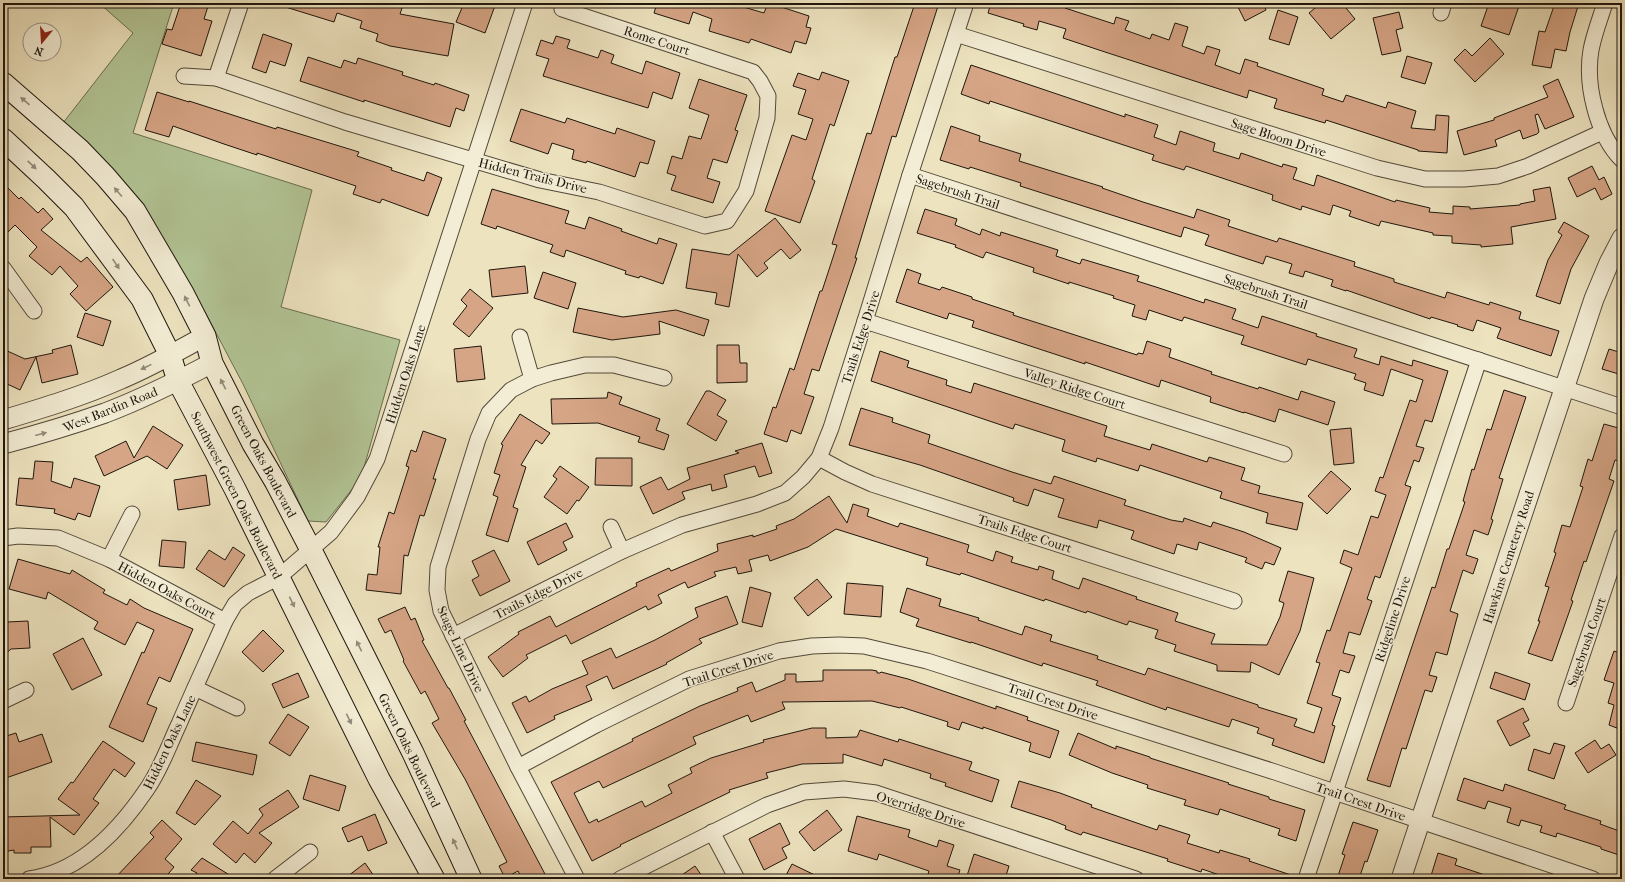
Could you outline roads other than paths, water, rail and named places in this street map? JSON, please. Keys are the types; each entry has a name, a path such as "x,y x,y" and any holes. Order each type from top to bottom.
{"main road":[{"name":"Green Oaks Boulevard","path":"3,82 80,150 135,211 183,293 205,336 212,363 253,444 275,481 311,550 412,753 471,879"},
{"name":"Southwest Green Oaks Boulevard","path":"3,139 46,178 74,208 142,299 170,355 178,381 236,489 379,779 434,879"}],"street":[{"path":"216,78 241,3"},
{"name":"Hidden Oaks Lane","path":"29,879 62,869 88,854 111,833 130,812 148,788 161,764 194,688 225,621 235,604 248,593 279,577 311,550 331,532 357,497 378,459 473,160 525,3"},
{"name":"Trails Edge Drive","path":"454,636 622,551 682,525 757,504 784,493 803,477 819,458 831,428 966,3"},
{"path":"1605,3 1591,51 1590,77 1594,104 1602,132 1622,160"},
{"name":"Rome Court","path":"562,9 752,72"},
{"name":"Sage Bloom Drive","path":"956,34 1377,168 1425,179 1464,179 1498,176 1528,166 1602,132"},
{"name":"Hidden Trails Drive","path":"184,76 216,78 345,122 540,180 599,192 704,226 727,221 746,191 767,118 768,96 760,81 752,72"},
{"name":"Sagebrush Trail","path":"910,176 1622,407"},
{"name":"Hawkins Cemetery Road","path":"1401,879 1594,299 1609,263 1622,238"},
{"path":"3,268 34,311"},
{"name":"Valley Ridge Court","path":"865,321 1284,454"},
{"name":"West Bardin Road","path":"3,420 51,406 121,379 205,336"},
{"path":"520,337 532,379"},
{"name":"Ridgeline Drive","path":"1306,879 1479,360"},
{"name":"West Bardin Road","path":"3,444 48,432 106,413 178,381 212,363"},
{"name":"Stage Line Drive","path":"577,879 518,767 441,611 437,590 438,567 478,439 489,413 512,390 532,379 584,365 614,365 664,378"},
{"name":"Trails Edge Court","path":"819,458 872,484 1234,601"},
{"name":"Hidden Oaks Court","path":"109,559 132,514"},
{"path":"611,527 622,551"},
{"name":"Hidden Oaks Court","path":"3,538 18,536 58,538 109,559 225,621"},
{"name":"Sagebrush Court","path":"1566,703 1622,536"},
{"name":"Trail Crest Drive","path":"518,767 596,724 689,679 779,651 812,646 839,645 871,647 927,661 1268,769 1335,793 1593,879"},
{"name":"Hidden Oaks Lane","path":"194,688 237,708"},
{"path":"3,701 26,690"},
{"name":"Overridge Drive","path":"620,879 767,805 804,792 844,790 876,793 1136,879"},
{"path":"712,832 737,879"},
{"path":"275,879 310,852"}]}
